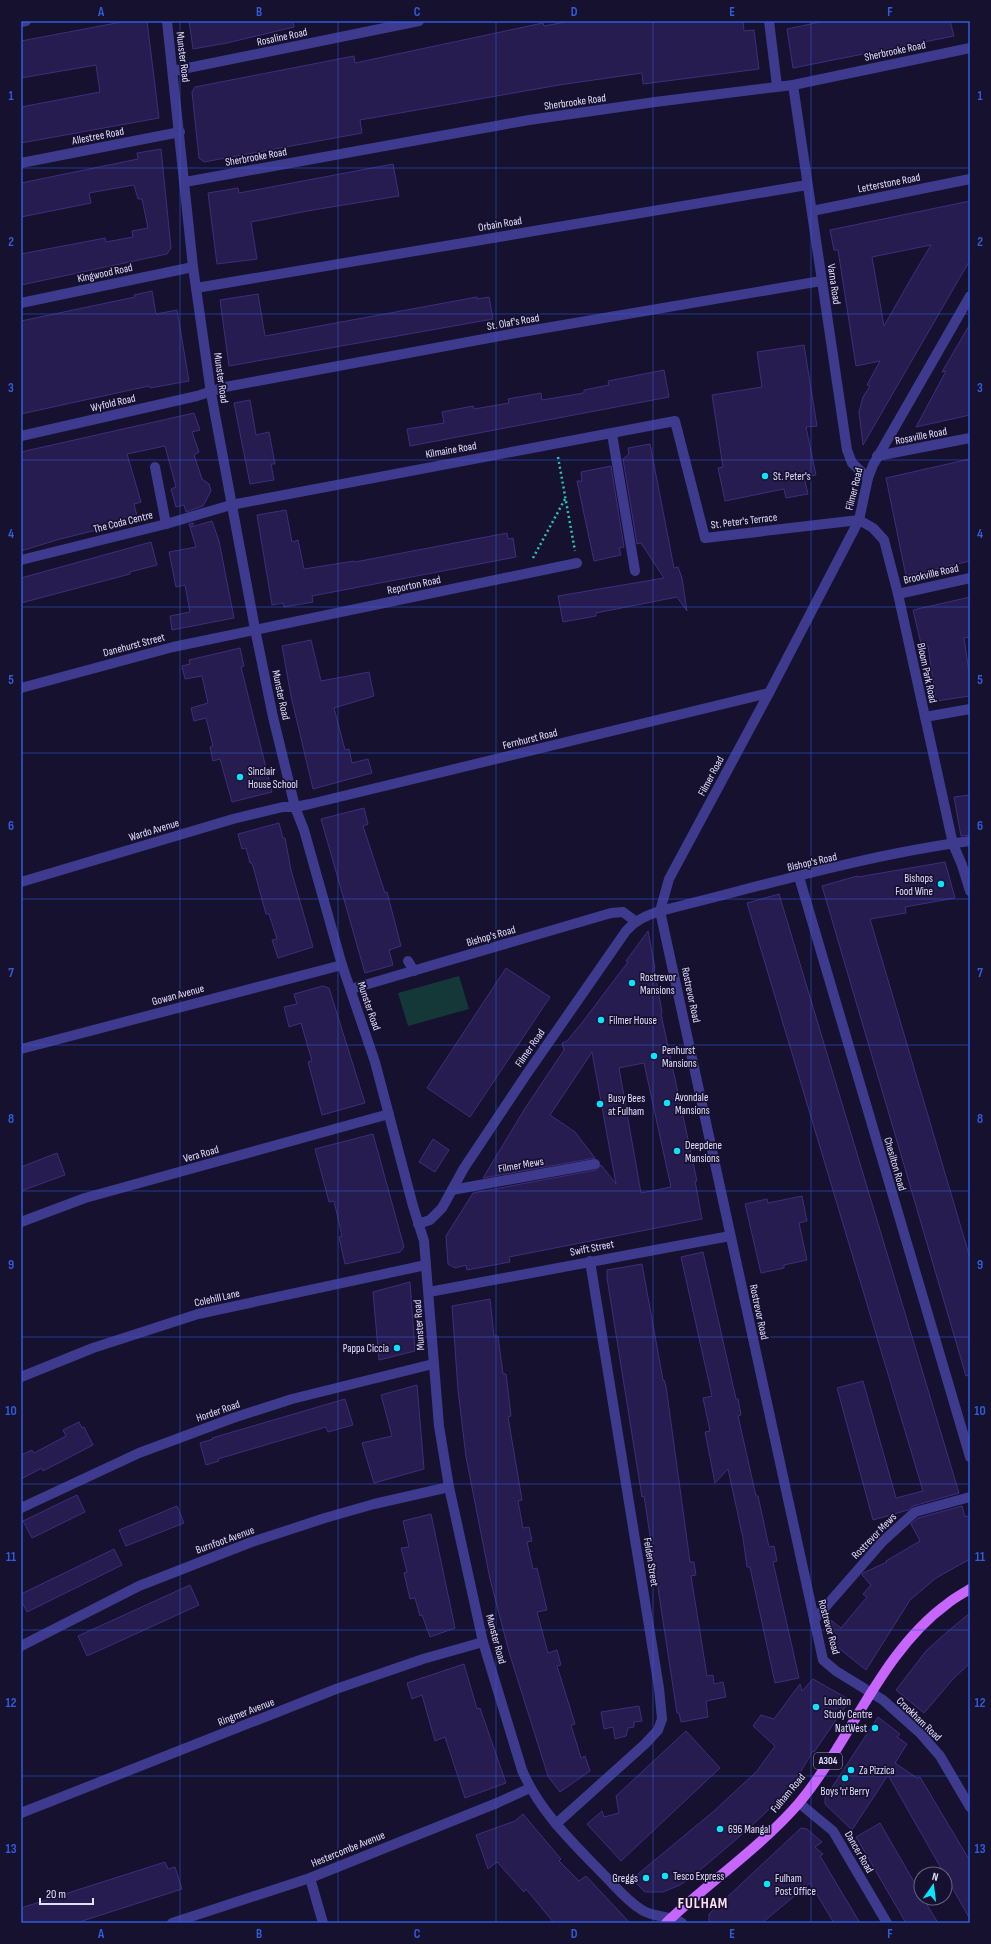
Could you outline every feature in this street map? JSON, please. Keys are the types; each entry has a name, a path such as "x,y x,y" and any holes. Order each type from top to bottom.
{"main road":[{"name":"Fulham Road","path":"668,1921 748,1852 799,1803 894,1659 920,1628 946,1604 970,1589"}],"street":[{"path":"21,22 26,21"},
{"name":"Munster Road","path":"167,21 180,132 193,267 211,392 255,629 273,717 295,807 304,830 342,965 375,1062 418,1224 424,1241 439,1426 449,1487 483,1642 516,1749 530,1788 556,1824 627,1899 640,1909 653,1916 668,1921 682,1923"},
{"name":"Rosaline Road","path":"173,72 419,21"},
{"path":"768,21 777,86"},
{"name":"Sherbrooke Road","path":"185,182 529,120 793,85 970,48"},
{"name":"Varna Road","path":"793,85 847,450 852,463 868,478"},
{"name":"Allestree Road","path":"21,164 180,132"},
{"name":"Letterstone Road","path":"812,211 970,179"},
{"name":"Orbain Road","path":"196,288 807,185"},
{"name":"Kingwood Road","path":"21,303 193,267"},
{"name":"St. Olaf's Road","path":"211,392 225,387 508,335 821,281"},
{"name":"Filmer Road","path":"418,1224 430,1220 438,1215 464,1168 526,1075 626,931 642,916 660,911 669,879 769,693 859,520 868,478 877,456 970,296"},
{"name":"Wyfold Road","path":"21,436 211,392"},
{"name":"Kilmaine Road","path":"231,505 408,470 612,434 675,421"},
{"name":"St. Peter's Terrace","path":"675,421 705,538 859,520"},
{"path":"612,434 635,571"},
{"name":"Rosaville Road","path":"877,456 970,438"},
{"path":"154,467 166,524"},
{"name":"The Coda Centre","path":"21,560 166,524 231,505"},
{"name":"Bloom Park Road","path":"859,520 873,528 884,540 898,594 953,844 962,865 970,891"},
{"name":"Reporton Road","path":"255,629 577,563"},
{"name":"Brookville Road","path":"898,594 970,578"},
{"name":"Danehurst Street","path":"21,688 173,647 255,629"},
{"name":"Fernhurst Road","path":"295,807 769,693"},
{"path":"925,717 970,709"},
{"name":"Wardo Avenue","path":"21,882 233,818 283,807 295,807"},
{"name":"Bishop's Road","path":"660,911 877,858 970,841"},
{"name":"Chesilton Road","path":"799,877 970,1457"},
{"name":"Rostrevor Road","path":"660,911 823,1660 836,1671 871,1694"},
{"name":"Bishop's Road","path":"351,989 611,913 623,912 635,921"},
{"path":"408,961 414,971"},
{"name":"Gowan Avenue","path":"21,1049 342,965"},
{"name":"Vera Road","path":"21,1222 85,1198 389,1114"},
{"name":"Filmer Mews","path":"452,1190 595,1164"},
{"name":"Swift Street","path":"429,1292 590,1260 730,1236"},
{"name":"Felden Street","path":"556,1824 645,1744 658,1730 662,1720 659,1688 590,1260"},
{"name":"Colehill Lane","path":"21,1377 93,1348 198,1314 426,1265"},
{"name":"Horder Road","path":"21,1508 139,1453 220,1423 292,1399 433,1364"},
{"name":"Burnfoot Avenue","path":"21,1646 139,1586 249,1543 318,1520 374,1504 449,1487"},
{"name":"Rostrevor Mews","path":"814,1620 883,1541 915,1512 970,1498"},
{"name":"Ringmer Avenue","path":"21,1813 336,1690 424,1659 483,1642"},
{"name":"Crookham Road","path":"871,1694 883,1700 920,1733 940,1756 970,1808"},
{"name":"Hestercombe Avenue","path":"172,1923 310,1878 497,1804 530,1788"},
{"name":"Dancer Road","path":"799,1803 833,1831 887,1923"},
{"path":"310,1878 323,1923"}],"path":[{"path":"556,444 577,563"},
{"path":"524,574 566,499"}],"green space":[{"path":"459,976 469,1009 408,1026 398,993"}],"building":[{"path":"127,21 147,21 159,118 21,143 21,107 100,92 96,65 21,78 21,41"},
{"path":"189,21 293,21 294,27 227,43 193,49"},
{"path":"571,21 743,21 744,31 754,30 759,69 643,84 642,73 559,85 360,120 362,133 204,162 199,158 192,92 195,87 354,56 355,63 543,23 544,26"},
{"path":"825,21 950,21 954,36 793,68 787,29"},
{"path":"161,149 171,248 167,254 21,285 21,254 105,238 106,242 133,237 132,231 148,228 142,199 138,199 134,185 89,193 91,203 21,217 21,183 138,159 137,153"},
{"path":"393,164 399,196 251,222 257,259 217,264 208,193 238,188 239,193"},
{"path":"970,201 970,260 863,445 859,412 863,397 870,386 867,385 880,361 856,366 838,250 834,250 830,230","holes":["931,245 884,326 872,257"]},
{"path":"152,291 156,314 177,310 189,381 150,388 149,386 21,414 21,321 135,297 134,295"},
{"path":"258,294 265,336 477,297 477,299 489,297 493,319 229,366 220,300"},
{"path":"970,324 970,415 916,427 946,371 942,372"},
{"path":"804,345 817,426 806,427 816,475 804,477 808,494 786,498 784,489 725,501 718,468 723,467 712,395 762,387 757,352"},
{"path":"664,370 669,397 410,446 407,429 444,423 442,412 473,406 474,409 509,403 508,399 541,393 542,400 584,393 584,390 609,385 608,381"},
{"path":"250,400 256,435 269,432 275,464 271,464 274,480 250,484 234,403"},
{"path":"194,413 200,430 192,432 199,452 194,455 202,479 209,484 211,491 203,506 186,512 184,505 176,507 171,489 176,487 165,446 127,454 141,502 134,504 138,520 60,539 21,551 21,452"},
{"path":"650,444 674,568 678,567 682,578 687,611 677,597 596,613 596,616 563,622 558,596 664,578 641,543 637,544 623,459 629,454 628,448"},
{"path":"970,459 970,561 906,576 886,478"},
{"path":"611,466 624,547 619,548 621,555 594,561 577,481 582,481 581,472"},
{"path":"286,510 292,542 298,540 304,569 355,562 507,533 508,539 513,538 516,557 312,596 313,602 284,607 283,603 272,605 257,515"},
{"path":"212,521 219,541 234,618 172,630 170,616 190,612 185,585 176,587 169,552 196,547 189,524 194,523 191,527"},
{"path":"151,542 157,565 130,572 130,574 21,603 21,578"},
{"path":"970,597 970,637 964,638 970,679 970,696 936,701 928,646 922,648 913,610"},
{"path":"311,640 321,681 369,672 374,696 334,708 345,750 349,749 352,763 368,759 372,773 313,789 291,696 282,646"},
{"path":"240,648 244,666 241,667 272,792 232,802 220,759 213,761 210,747 213,746 206,718 194,721 191,708 208,703 202,676 185,679 182,666 190,664 189,660"},
{"path":"970,795 970,835 961,836 954,797"},
{"path":"364,808 368,824 363,826 385,893 387,892 401,946 389,950 393,965 365,973 321,819"},
{"path":"279,823 283,838 285,838 291,870 313,947 278,958 272,940 277,939 269,914 266,914 252,863 250,863 246,848 242,849 238,834"},
{"path":"945,862 955,898 905,907 906,913 870,919 970,1258 970,1375 966,1376 822,886 857,876"},
{"path":"779,894 959,1493 913,1506 908,1510 873,1520 837,1388 863,1381 896,1498 923,1491 747,903"},
{"path":"648,931 662,1012 661,1014 697,1181 695,1181 702,1219 509,1257 510,1262 467,1270 466,1265 455,1268 448,1264 446,1236 473,1193 596,1170 601,1165 616,1184 592,1052 550,1115 575,1132 595,1158 483,1178 524,1110 564,1050 562,1043 567,1041 581,1024 628,962 626,961","holes":["644,1063 671,1187 641,1193 619,1068"]},
{"path":"506,968 550,997 470,1117 427,1088"},
{"path":"323,986 329,988 365,1103 322,1115 308,1062 312,1061 301,1023 289,1027 284,1007 297,1004 294,994"},
{"path":"373,1134 404,1247 400,1252 345,1264 339,1237 342,1236 334,1201 329,1202 315,1149"},
{"path":"433,1139 449,1150 435,1172 419,1162"},
{"path":"57,1153 65,1175 21,1191 21,1167"},
{"path":"802,1196 807,1221 799,1223 807,1260 784,1265 784,1268 761,1273 745,1204 767,1199 768,1203"},
{"path":"703,1252 736,1399 738,1399 741,1415 738,1416 756,1496 758,1496 769,1547 774,1546 777,1561 773,1562 799,1678 775,1683 750,1567 747,1567 743,1538 728,1469 715,1483 705,1432 710,1431 703,1398 712,1396 681,1257"},
{"path":"642,1264 663,1380 666,1386 690,1562 694,1562 696,1575 691,1576 707,1676 713,1675 714,1684 723,1682 726,1697 706,1701 708,1717 681,1722 679,1713 677,1713 644,1496 642,1497 607,1278 607,1270"},
{"path":"410,1282 415,1351 379,1360 373,1292"},
{"path":"490,1299 494,1336 498,1336 503,1374 506,1374 511,1416 508,1417 522,1500 518,1501 523,1528 529,1527 532,1541 527,1542 533,1569 537,1568 547,1610 537,1612 548,1653 557,1650 561,1665 557,1666 575,1724 571,1725 581,1758 585,1756 590,1771 560,1792 548,1776 509,1652 490,1579 466,1457 458,1390 452,1306"},
{"path":"417,1385 424,1469 374,1483 362,1443 392,1436 381,1395"},
{"path":"345,1399 353,1425 328,1432 326,1427 218,1459 219,1461 206,1465 200,1443 213,1439 212,1438"},
{"path":"79,1422 82,1428 84,1427 93,1445 43,1471 42,1468 21,1479 21,1455 32,1450 34,1453 66,1436 63,1430"},
{"path":"77,1495 85,1512 32,1538 23,1521"},
{"path":"177,1506 184,1523 126,1546 119,1530"},
{"path":"962,1506 965,1517 970,1515 970,1559 936,1578 910,1600 866,1670 836,1646 831,1620 841,1628 867,1597 863,1594 871,1585 862,1575 863,1573 887,1562 886,1561 920,1541 911,1524 918,1518"},
{"path":"431,1514 455,1628 430,1637 422,1615 420,1616 415,1598 410,1599 404,1573 407,1572 401,1548 409,1547 403,1521"},
{"path":"114,1549 122,1565 27,1612 21,1600 21,1594"},
{"path":"190,1585 199,1605 87,1656 78,1636"},
{"path":"970,1613 970,1663 953,1679 924,1713 896,1690 926,1651"},
{"path":"464,1664 477,1709 480,1708 506,1783 465,1798 445,1737 435,1741 422,1695 412,1699 407,1683"},
{"path":"813,1679 850,1700 814,1752 813,1751 794,1783 784,1795 746,1831 693,1876 680,1885 663,1892 645,1892 632,1879 714,1811 757,1771 775,1746 753,1726 761,1715 774,1719 800,1684 802,1691"},
{"path":"639,1706 642,1721 634,1722 634,1727 628,1728 626,1736 615,1739 613,1727 604,1729 601,1712"},
{"path":"878,1717 900,1734 897,1737 907,1744 895,1763 917,1778 920,1777 970,1861 970,1919 953,1889 953,1866 940,1866 888,1775 852,1830 825,1804 825,1798"},
{"path":"686,1731 720,1768 621,1861 587,1824 602,1811 604,1817 619,1813 616,1796"},
{"path":"523,1814 561,1859 559,1861 579,1881 586,1876 630,1923 554,1923 526,1889 524,1892 497,1862 488,1869 476,1835 515,1821"},
{"path":"880,1823 913,1880 913,1906 928,1906 938,1923 906,1923 856,1837"},
{"path":"801,1828 807,1829 822,1842 815,1847 823,1854 820,1856 860,1923 834,1923 810,1883 762,1923 709,1923 709,1914"},
{"path":"165,1862 168,1869 175,1867 182,1889 76,1923 21,1923 21,1908"}],"place":[{"name":"St. Peter's","path":"765,476"},
{"name":"Sinclair House School","path":"240,777"},
{"name":"Bishops Food Wine","path":"941,884"},
{"name":"Rostrevor Mansions","path":"632,983"},
{"name":"Filmer House","path":"601,1020"},
{"name":"Penhurst Mansions","path":"654,1056"},
{"name":"Avondale Mansions","path":"667,1103"},
{"name":"Busy Bees at Fulham","path":"600,1104"},
{"name":"Deepdene Mansions","path":"677,1151"},
{"name":"Pappa Ciccia","path":"397,1348"},
{"name":"London Study Centre","path":"816,1707"},
{"name":"NatWest","path":"875,1728"},
{"name":"Za Pizzica","path":"851,1770"},
{"name":"Boys 'n' Berry","path":"845,1778"},
{"name":"696 Mangal","path":"720,1829"},
{"name":"Tesco Express","path":"665,1876"},
{"name":"Greggs","path":"646,1878"},
{"name":"Fulham Post Office","path":"767,1884"}],"district":[{"name":"FULHAM","path":"703,1903"}]}
